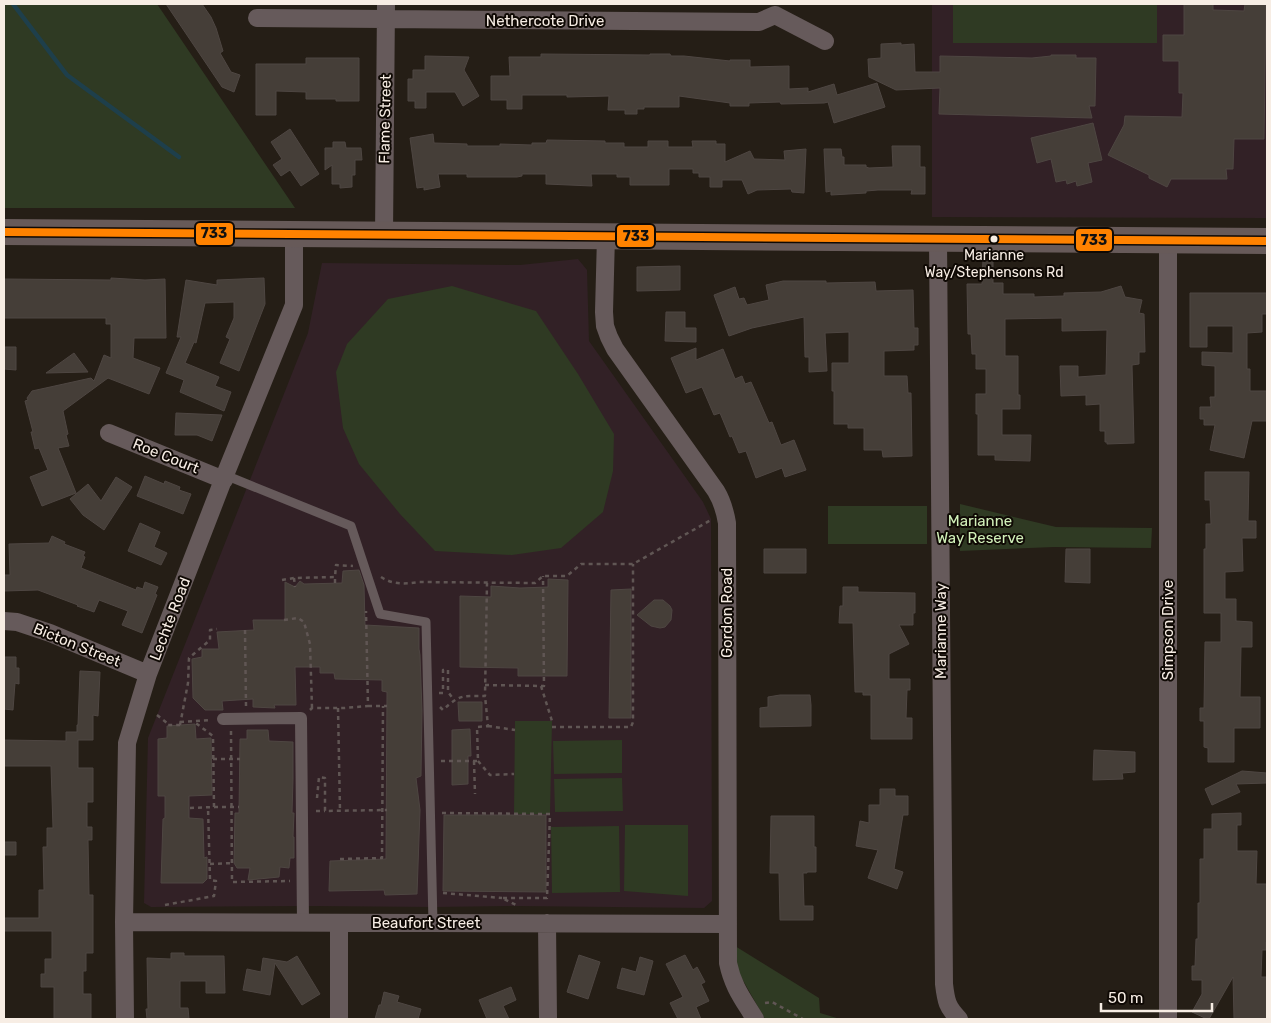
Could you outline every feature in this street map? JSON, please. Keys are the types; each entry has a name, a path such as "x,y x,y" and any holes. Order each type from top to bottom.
{"main road":[{"path":"4,232 1267,241"}],"street":[{"name":"Nethercote Drive","path":"256,18 386,12 759,22 778,9 825,41"},
{"name":"Flame Street","path":"384,235 386,12"},
{"name":"Lechte Road","path":"125,1019 124,922 127,743 148,674 224,477 294,305 294,234"},
{"name":"Gordon Road","path":"606,236 604,312 605,326 609,337 615,349 716,490 726,513 728,963 734,986 752,1013"},
{"name":"Marianne Way","path":"938,239 944,984 946,1002 959,1019"},
{"name":"Simpson Drive","path":"1168,240 1168,1019"},
{"name":"Roe Court","path":"109,432 224,477"},
{"name":"Bicton Street","path":"4,622 17,622 50,633 148,674"},
{"path":"227,719 301,718 303,922"},
{"name":"Beaufort Street","path":"124,922 728,924"},
{"path":"547,923 548,1019"},
{"path":"339,924 339,1019"}],"lane":[{"path":"224,477 351,526 361,567 380,614 426,622 433,923"}],"path":[{"path":"335,583 336,565 361,567 385,580 401,584 419,582 536,583 543,576 567,576 582,564 633,564 715,517"},
{"path":"552,727 631,727 633,722 633,564"},
{"path":"543,576 544,686 542,686 552,721"},
{"path":"282,580 335,577"},
{"path":"294,578 295,587"},
{"path":"487,582 485,696 488,726"},
{"path":"284,620 298,618 304,622 310,644 312,708 385,706 385,810 382,858 340,859"},
{"path":"180,724 188,683 189,658 210,640 210,630 217,629"},
{"path":"245,630 246,719"},
{"path":"367,636 368,706"},
{"path":"434,693 443,693 443,670 448,670 448,692 454,700"},
{"path":"486,685 542,686"},
{"path":"439,706 443,710 454,700 462,696 485,696"},
{"path":"338,708 340,811"},
{"path":"157,715 167,722 167,725 201,720"},
{"path":"227,719 232,882 290,881 290,861 303,862"},
{"path":"193,721 213,736 214,807"},
{"path":"475,794 477,726 515,730"},
{"path":"213,759 240,760"},
{"path":"438,761 476,761 490,775 514,774"},
{"path":"316,802 318,777 325,778 325,811"},
{"path":"160,906 214,896 216,882 210,880 208,807"},
{"path":"190,808 239,807"},
{"path":"302,811 385,810"},
{"path":"441,893 502,898 547,898 550,814 442,813"},
{"path":"210,864 234,864"},
{"path":"502,898 518,906"},
{"path":"752,1013 772,1002 803,1019"}],"shaded area":[{"path":"932,4 1267,4 1267,218 932,217"},
{"path":"578,259 587,270 589,341 703,502 711,519 712,901 704,908 518,906 151,907 144,903 148,738 308,333 322,263 520,265"}],"green space":[{"path":"4,4 157,4 295,208 4,208"},
{"path":"953,4 1157,4 1157,43 953,43"},
{"path":"452,286 536,311 578,374 614,434 613,471 603,512 561,548 512,555 435,551 400,514 359,464 343,428 336,372 347,344 388,299"},
{"name":"Marianne Way Reserve","path":"960,504 1056,527 1152,528 1151,548 1054,547 960,551"},
{"path":"828,506 927,506 927,544 828,544"},
{"path":"515,721 552,721 550,814 514,814"},
{"path":"622,740 622,773 554,774 553,741"},
{"path":"622,778 623,811 555,812 554,779"},
{"path":"625,825 688,825 688,896 624,891"},
{"path":"619,826 620,892 552,893 551,827"},
{"path":"735,946 819,998 820,1013 840,1019 765,1019 736,968"}],"building":[{"path":"166,4 202,4 216,28 223,51 220,53 231,72 240,75 234,92 222,87"},
{"path":"1184,4 1213,4 1213,10 1244,11 1245,4 1266,4 1264,139 1234,139 1233,169 1226,169 1227,179 1171,179 1167,187 1149,178 1149,175 1108,155 1124,125 1125,116 1182,117 1183,93 1179,93 1179,61 1163,61 1163,35 1184,35"},
{"path":"901,43 901,45 914,44 915,72 940,72 940,56 1032,58 1051,55 1076,55 1076,58 1096,58 1095,106 1089,106 1092,118 939,114 940,88 896,90 869,77 868,59 881,58 881,44"},
{"path":"541,54 670,54 671,56 730,61 750,60 750,67 789,66 789,89 808,88 808,92 834,84 837,95 877,83 885,107 834,123 828,102 749,103 749,106 730,106 730,103 679,96 679,107 644,107 644,109 637,109 637,114 625,114 625,110 608,110 609,96 522,95 522,109 507,109 507,100 491,100 491,76 510,76 509,57 541,57"},
{"path":"425,56 469,57 464,70 479,96 463,106 455,92 426,92 426,108 415,108 415,101 408,101 408,79 413,79 413,70 425,70"},
{"path":"306,58 359,58 359,101 306,99 306,92 276,91 276,115 256,115 256,64 306,64"},
{"path":"1093,123 1102,160 1088,163 1092,182 1077,186 1076,181 1067,184 1066,180 1056,182 1051,159 1037,163 1031,138"},
{"path":"290,129 319,174 301,186 290,170 281,176 273,165 282,159 271,142"},
{"path":"433,134 434,143 467,144 467,146 532,145 532,143 546,143 547,140 605,141 605,143 624,143 624,147 648,147 648,141 668,141 668,147 693,147 692,141 716,141 716,144 725,144 725,162 750,151 754,159 785,160 784,151 806,149 804,193 792,192 791,189 757,190 748,194 742,180 722,180 722,187 710,187 710,177 699,177 699,173 693,173 693,169 669,169 669,185 630,185 630,177 617,177 617,174 591,174 592,186 546,184 546,174 522,174 522,176 517,177 467,177 467,174 438,174 440,187 424,190 424,187 417,188 410,138"},
{"path":"333,142 345,142 346,148 361,148 362,160 355,160 355,175 352,175 352,187 340,188 340,184 332,184 332,165 325,170 325,148 333,148"},
{"path":"892,146 920,146 920,167 925,167 925,194 911,194 912,190 878,190 866,191 866,193 831,195 831,191 826,192 824,149 841,149 844,165 866,165 869,168 893,167"},
{"path":"983,259 993,259 993,283 1003,283 1003,294 1034,294 1034,297 1064,296 1064,293 1101,292 1121,286 1125,297 1142,300 1139,313 1144,314 1145,352 1139,352 1139,364 1132,365 1134,443 1107,444 1105,442 1105,431 1100,431 1100,404 1086,405 1086,395 1061,396 1060,366 1078,366 1078,377 1106,375 1107,330 1062,331 1062,318 1005,319 1005,356 1018,356 1020,409 1002,409 1002,435 1031,435 1030,461 995,460 995,455 978,455 976,394 986,394 986,369 976,369 976,354 972,354 971,334 968,334 967,284 982,284"},
{"path":"680,266 680,290 637,291 637,267"},
{"path":"111,278 165,279 166,338 134,338 133,358 160,368 149,394 108,378 63,411 69,446 58,448 76,493 42,506 30,477 48,470 39,448 35,449 31,432 33,432 25,401 28,400 27,398 32,391 91,378 94,381 104,355 111,358 111,324 106,324 106,318 4,318 4,279 111,280"},
{"path":"264,278 265,304 239,371 220,363 230,339 226,337 234,318 234,302 205,303 196,343 194,342 185,363 219,377 215,386 231,392 224,411 180,392 184,380 166,373 181,337 177,337 186,280 217,285 217,280"},
{"path":"783,281 826,281 826,283 875,282 876,291 913,290 914,328 918,328 918,345 914,345 914,350 884,351 884,376 907,376 908,393 911,393 912,456 883,457 882,450 864,450 864,428 848,428 848,424 834,424 832,363 849,363 849,332 825,333 827,371 809,372 809,357 805,357 804,317 752,328 729,336 714,295 735,287 739,299 744,298 747,305 769,300 766,285"},
{"path":"1190,293 1267,293 1267,314 1262,314 1262,332 1247,333 1247,369 1250,369 1250,391 1267,391 1267,421 1252,421 1244,458 1210,450 1215,425 1204,425 1204,419 1200,419 1200,407 1211,407 1210,397 1215,397 1215,366 1202,365 1202,352 1233,353 1233,326 1207,326 1207,347 1190,347"},
{"path":"666,312 685,312 685,328 696,328 696,342 665,341"},
{"path":"4,347 16,347 16,370 4,369"},
{"path":"696,348 696,360 723,349 735,379 742,376 745,384 751,382 769,423 772,422 781,445 794,440 806,470 785,477 782,468 756,478 746,451 739,453 720,413 714,415 702,387 686,393 671,358"},
{"path":"74,353 88,372 46,373"},
{"path":"176,413 222,415 212,441 197,435 175,435"},
{"path":"1205,472 1249,472 1248,521 1256,521 1256,538 1242,538 1243,571 1225,572 1225,599 1236,599 1236,621 1252,622 1252,647 1241,647 1240,697 1260,697 1260,728 1234,728 1234,762 1208,762 1208,748 1204,747 1204,721 1200,721 1200,708 1204,708 1205,642 1221,642 1221,613 1204,613 1204,549 1206,549 1206,524 1211,524 1210,500 1205,500"},
{"path":"145,476 164,484 165,481 180,487 179,490 191,494 183,514 137,496"},
{"path":"116,477 132,487 104,530 83,515 70,499 88,484 101,501"},
{"path":"140,523 160,532 154,547 167,553 161,565 128,551"},
{"path":"52,536 65,542 64,544 85,552 81,568 136,590 137,587 143,589 145,582 158,587 155,594 157,595 142,633 122,625 128,611 99,600 94,612 38,590 4,591 4,575 10,575 9,544 49,543"},
{"path":"764,549 806,549 806,573 764,573"},
{"path":"1066,549 1090,549 1090,583 1065,582"},
{"path":"359,570 364,585 365,625 419,628 422,711 421,776 416,778 420,810 417,894 385,895 384,890 329,891 330,861 386,859 387,692 382,691 382,680 335,679 334,673 320,673 320,667 295,667 296,705 274,705 275,708 253,707 253,699 222,701 223,710 205,710 193,698 192,659 202,657 202,649 219,649 217,632 254,630 253,620 285,620 285,582 295,587 300,581 304,584 342,583 343,571"},
{"path":"548,579 568,580 567,676 518,676 518,668 460,667 460,596 491,597 491,586 548,587"},
{"path":"843,587 858,587 858,592 915,593 913,625 899,625 909,644 889,654 889,679 910,679 910,690 907,690 906,718 912,718 912,739 871,739 871,695 855,692 853,623 839,623 840,606 843,606"},
{"path":"631,589 631,718 609,718 611,590"},
{"path":"654,600 663,600 672,610 671,620 665,627 651,626 637,615"},
{"path":"4,657 16,657 16,668 19,668 19,684 15,683 13,710 4,709"},
{"path":"80,671 100,672 98,716 93,715 93,740 78,740 78,768 93,768 93,802 87,802 87,827 92,827 92,840 88,840 89,895 93,895 93,953 86,953 86,971 83,971 83,994 91,994 91,1019 54,1019 54,987 41,987 41,974 45,974 45,959 52,959 52,931 4,931 4,918 39,918 39,890 44,890 43,847 47,847 47,828 53,828 51,766 4,766 4,740 66,741 66,732 77,732"},
{"path":"810,695 811,726 760,727 760,708 768,707 768,697"},
{"path":"458,702 482,702 482,721 459,721"},
{"path":"195,724 196,739 211,738 212,795 189,796 189,818 203,819 204,858 207,857 207,879 203,883 161,883 165,796 158,796 158,739 167,738 167,726"},
{"path":"470,729 471,756 468,756 468,784 452,785 452,730"},
{"path":"247,730 268,730 269,741 293,742 292,813 294,813 294,858 290,858 289,868 280,867 279,877 248,880 250,868 237,868 234,863 235,813 239,813 240,739 247,739"},
{"path":"1094,750 1135,752 1135,772 1122,773 1123,779 1093,780"},
{"path":"1242,771 1267,773 1267,783 1236,784 1240,792 1212,805 1205,789"},
{"path":"880,789 895,789 895,796 908,796 908,815 903,815 894,869 903,872 897,889 868,878 878,850 856,846 860,821 869,823 869,805 880,805"},
{"path":"1241,813 1241,825 1237,825 1237,851 1257,851 1256,884 1267,884 1267,942 1266,950 1262,950 1261,977 1267,977 1267,1019 1234,1019 1233,977 1209,1019 1207,1019 1192,1012 1202,994 1202,980 1192,980 1192,966 1195,966 1196,939 1198,939 1200,859 1204,859 1204,829 1212,829 1212,814"},
{"path":"444,815 546,815 546,892 443,891"},
{"path":"771,816 814,816 816,872 803,873 804,906 813,906 813,920 780,920 779,873 770,873"},
{"path":"4,842 16,842 16,855 4,855"},
{"path":"171,953 184,953 184,956 224,956 225,993 206,993 206,981 180,981 180,1008 188,1008 189,1019 147,1019 147,958 171,959"},
{"path":"579,955 600,962 588,999 567,992"},
{"path":"685,955 693,970 697,967 705,982 701,984 709,1001 696,1007 701,1019 678,1019 670,1003 683,997 666,964"},
{"path":"297,956 320,994 302,1005 275,963 270,995 243,990 247,969 261,972 263,958 287,962"},
{"path":"640,957 653,961 644,995 617,988 622,968 636,972"},
{"path":"511,987 516,1000 503,1006 509,1019 487,1019 479,1000"},
{"path":"384,992 399,996 397,1002 421,1009 418,1019 375,1019"}],"waterway":[{"path":"13,4 67,75 179,157"}],"transit line":[{"name":"733","path":"4,232 1267,241"}],"place":[{"name":"Marianne Way/Stephensons Rd","path":"994,239"}]}
